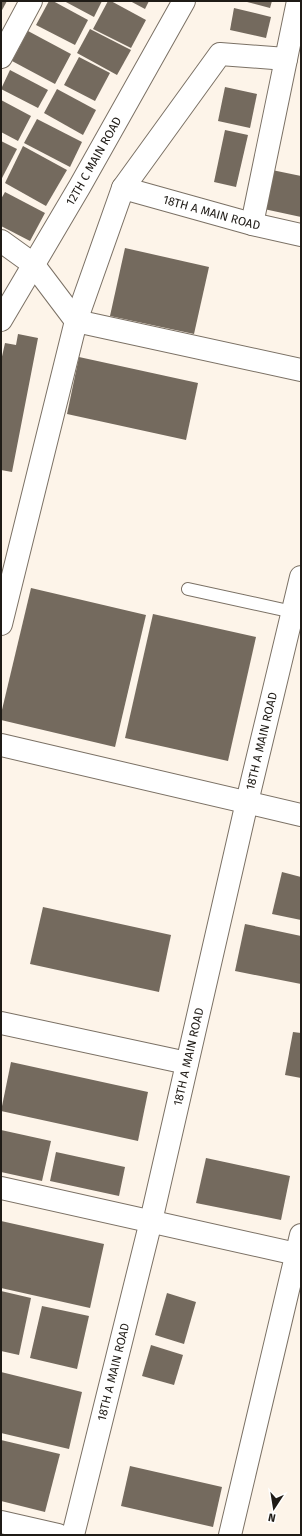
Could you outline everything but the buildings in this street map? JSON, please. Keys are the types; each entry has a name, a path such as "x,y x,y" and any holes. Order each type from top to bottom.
{"street":[{"path":"1,57 31,1"},
{"name":"12TH C MAIN ROAD","path":"1,320 80,186 184,1"},
{"path":"252,224 298,1"},
{"path":"1,624 76,321 123,188 220,54 286,59"},
{"name":"18TH A MAIN ROAD","path":"123,188 252,224 301,235"},
{"path":"1,242 33,264 76,321 301,370"},
{"name":"18TH A MAIN ROAD","path":"74,1535 150,1221 247,802 301,577"},
{"path":"1,745 301,815"},
{"path":"1,1023 187,1063"},
{"path":"1,1188 150,1221 300,1248 230,1535"},
{"path":"1,1522 58,1535"}],"lane":[{"path":"188,589 293,612"}]}
